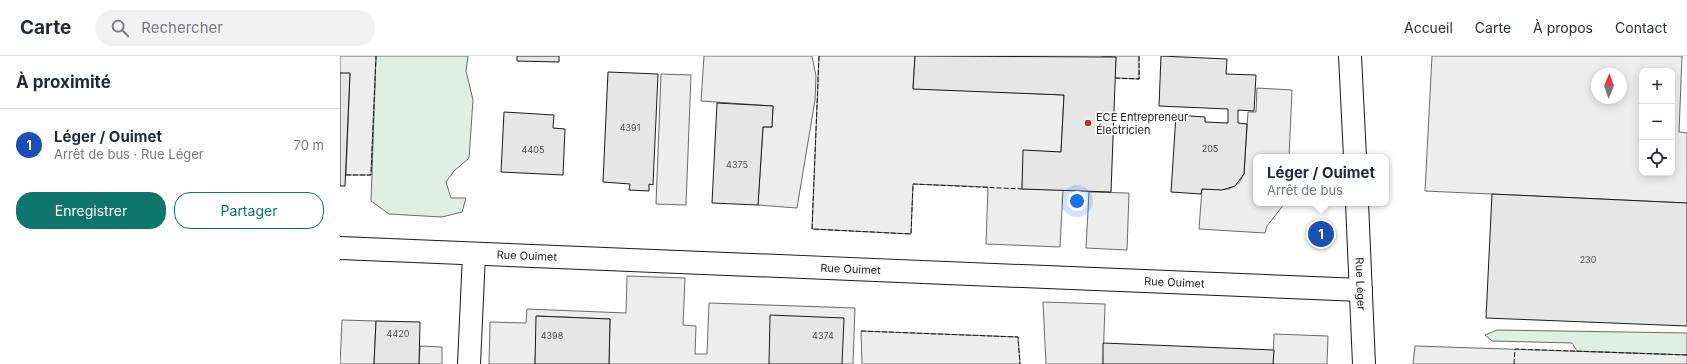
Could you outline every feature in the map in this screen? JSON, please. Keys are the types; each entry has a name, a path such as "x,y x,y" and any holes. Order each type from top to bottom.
{"street":[{"path":"1350,56 1355,154"},
{"name":"Rue Léger","path":"1357,206 1364,364"},
{"name":"Rue Ouimet","path":"340,248 1361,290"},
{"path":"469,364 474,254"}],"green space":[{"path":"376,56 468,56 466,71 473,100 469,158 454,171 446,182 451,198 466,198 462,212 442,217 389,214 371,201"},
{"path":"1497,330 1687,333 1687,355 1577,351 1572,343 1492,341 1485,335"}],"shaded area":[{"path":"340,56 376,56 371,175 346,175 350,74 340,73"},
{"path":"704,56 812,56 816,76 815,100 797,208 758,205 763,127 772,127 773,106 701,101"},
{"path":"819,56 915,56 913,88 1064,95 1061,152 1024,151 1022,189 1063,190 1060,247 986,244 988,187 913,184 911,234 812,229"},
{"path":"1101,56 1139,56 1139,79 1115,78 1116,57"},
{"path":"1432,56 1682,56 1679,132 1687,133 1687,203 1425,191"},
{"path":"661,74 691,75 686,205 656,204"},
{"path":"1257,88 1292,90 1289,154 1253,154 1253,206 1283,206 1267,226 1265,233 1199,229 1202,189 1229,189 1239,183 1244,174 1248,112 1256,112"},
{"path":"1089,192 1129,193 1127,250 1086,248"},
{"path":"627,276 685,278 683,325 696,326 695,354 707,354 709,303 855,308 853,364 609,364 610,319 537,316 535,364 489,364 490,322 526,323 527,309 626,313"},
{"path":"1043,302 1105,304 1103,364 1046,364"},
{"path":"342,320 376,321 374,364 340,364"},
{"path":"861,331 1018,337 1020,364 862,364"},
{"path":"1274,334 1328,336 1327,364 1273,364"},
{"path":"420,346 442,347 442,364 419,364"},
{"path":"1415,346 1687,355 1687,364 1413,364"}],"building":[{"path":"517,56 559,56 559,62 517,61"},
{"name":"ECE Entrepreneur Électricien","path":"915,56 1116,57 1111,192 1022,189 1023,150 1061,152 1064,95 913,89"},
{"path":"1161,56 1227,59 1226,74 1256,75 1254,111 1238,110 1238,123 1247,124 1244,174 1235,186 1222,190 1202,189 1201,194 1171,192 1176,115 1205,117 1205,122 1228,123 1228,109 1159,106"},
{"path":"608,72 658,74 653,185 649,184 649,191 629,190 630,184 603,182"},
{"path":"340,73 350,73 345,186 340,186"},
{"path":"717,103 773,106 772,127 763,127 758,205 712,203"},
{"path":"504,112 554,115 553,128 565,129 563,175 501,172"},
{"path":"1492,194 1687,203 1687,326 1486,318"},
{"path":"770,315 844,318 842,364 769,364"},
{"path":"536,316 610,319 609,364 535,364"},
{"path":"376,321 420,322 419,364 374,364"},
{"path":"1103,343 1274,350 1273,364 1103,364"}],"fence":[{"path":"346,175 371,175 376,56"},
{"path":"819,56 812,229 911,234 913,184 1022,189"},
{"path":"1115,78 1139,79 1139,56"},
{"path":"861,331 1018,337 1020,364"},
{"path":"1514,364 1515,349 1687,355"}],"place":[{"name":"ECE Entrepreneur Électricien","path":"1088,123"},
{"name":"Léger / Ouimet","path":"1321,234"}]}
